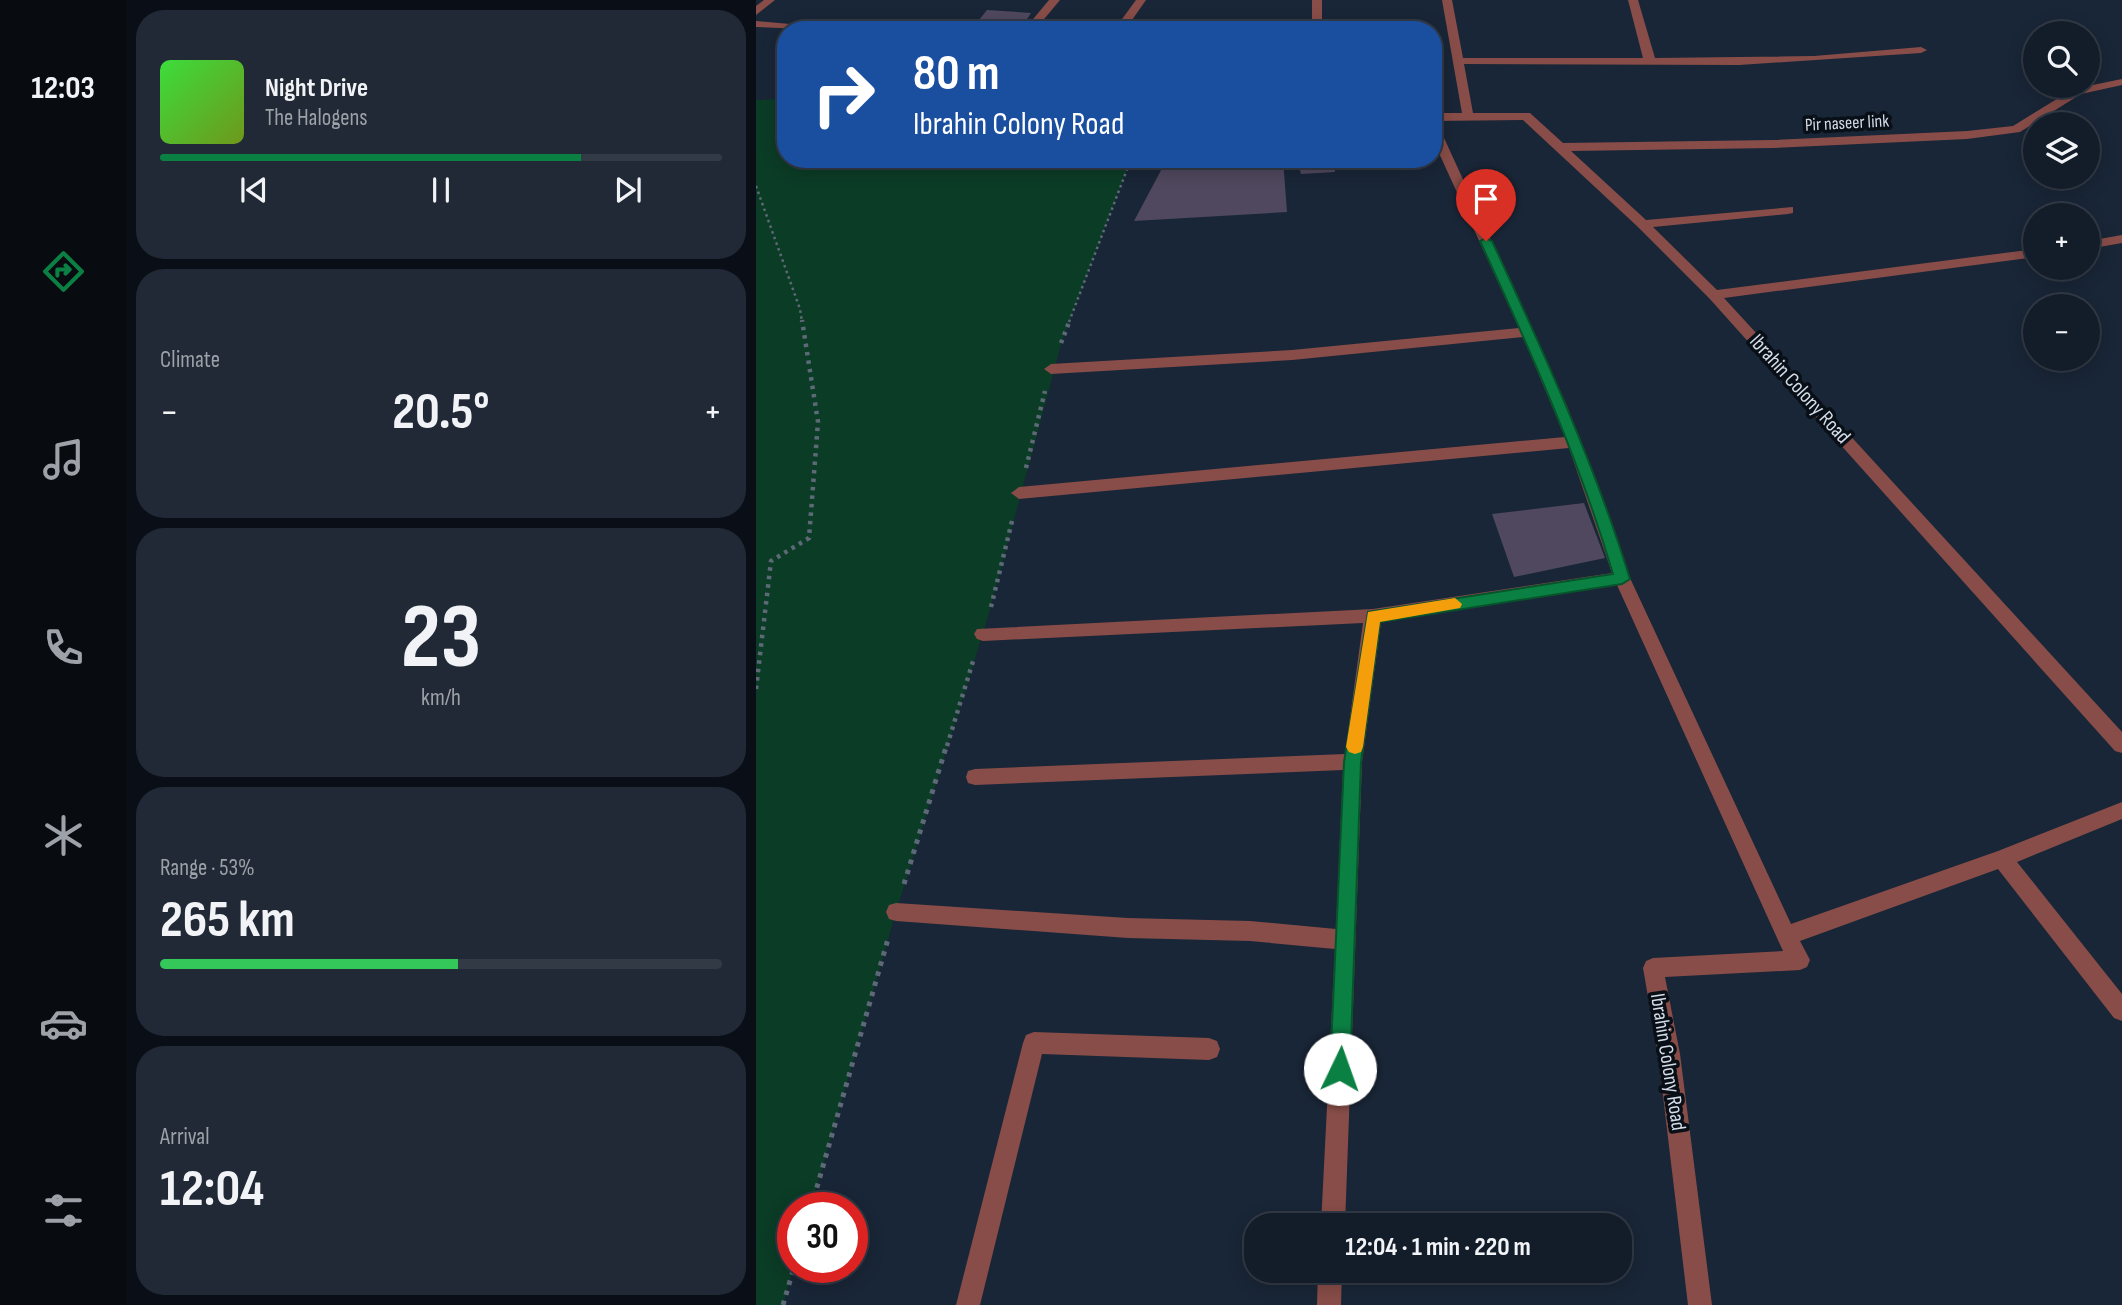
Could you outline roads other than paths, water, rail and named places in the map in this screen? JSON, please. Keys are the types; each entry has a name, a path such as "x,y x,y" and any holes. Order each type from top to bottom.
{"street":[{"path":"756,12 770,0"},
{"path":"1037,21 1055,0"},
{"path":"1126,21 1141,0"},
{"path":"1317,0 1317,21"},
{"path":"1447,0 1468,116"},
{"path":"1633,0 1650,62"},
{"path":"756,24 777,26"},
{"path":"1458,61 1814,59 1920,50"},
{"name":"Pir naseer link","path":"1561,146 1773,144 1967,135 2015,129 2077,91 2122,82"},
{"name":"Ibrahin Colony Road","path":"1442,117 1526,116 1561,146 1714,295 2122,745"},
{"name":"Ibrahin Colony Road","path":"1442,146 1528,332 1574,442 1599,503 1622,579 1786,936 1800,960 1653,968 1669,1054 1700,1305"},
{"path":"1643,224 1788,210"},
{"path":"2100,242 2122,239"},
{"path":"1714,295 2023,255"},
{"path":"1051,369 1292,355 1528,332"},
{"path":"1019,493 1574,442"},
{"path":"983,634 1373,617 1622,579"},
{"path":"1334,1213 1353,762 1373,617"},
{"path":"975,777 1353,762"},
{"path":"1786,936 2002,859 2122,810"},
{"path":"2002,859 2122,1011"},
{"path":"896,912 1128,928 1250,931 1347,940"},
{"path":"968,1305 1034,1043 1209,1049"},
{"path":"1329,1305 1330,1283"}]}
